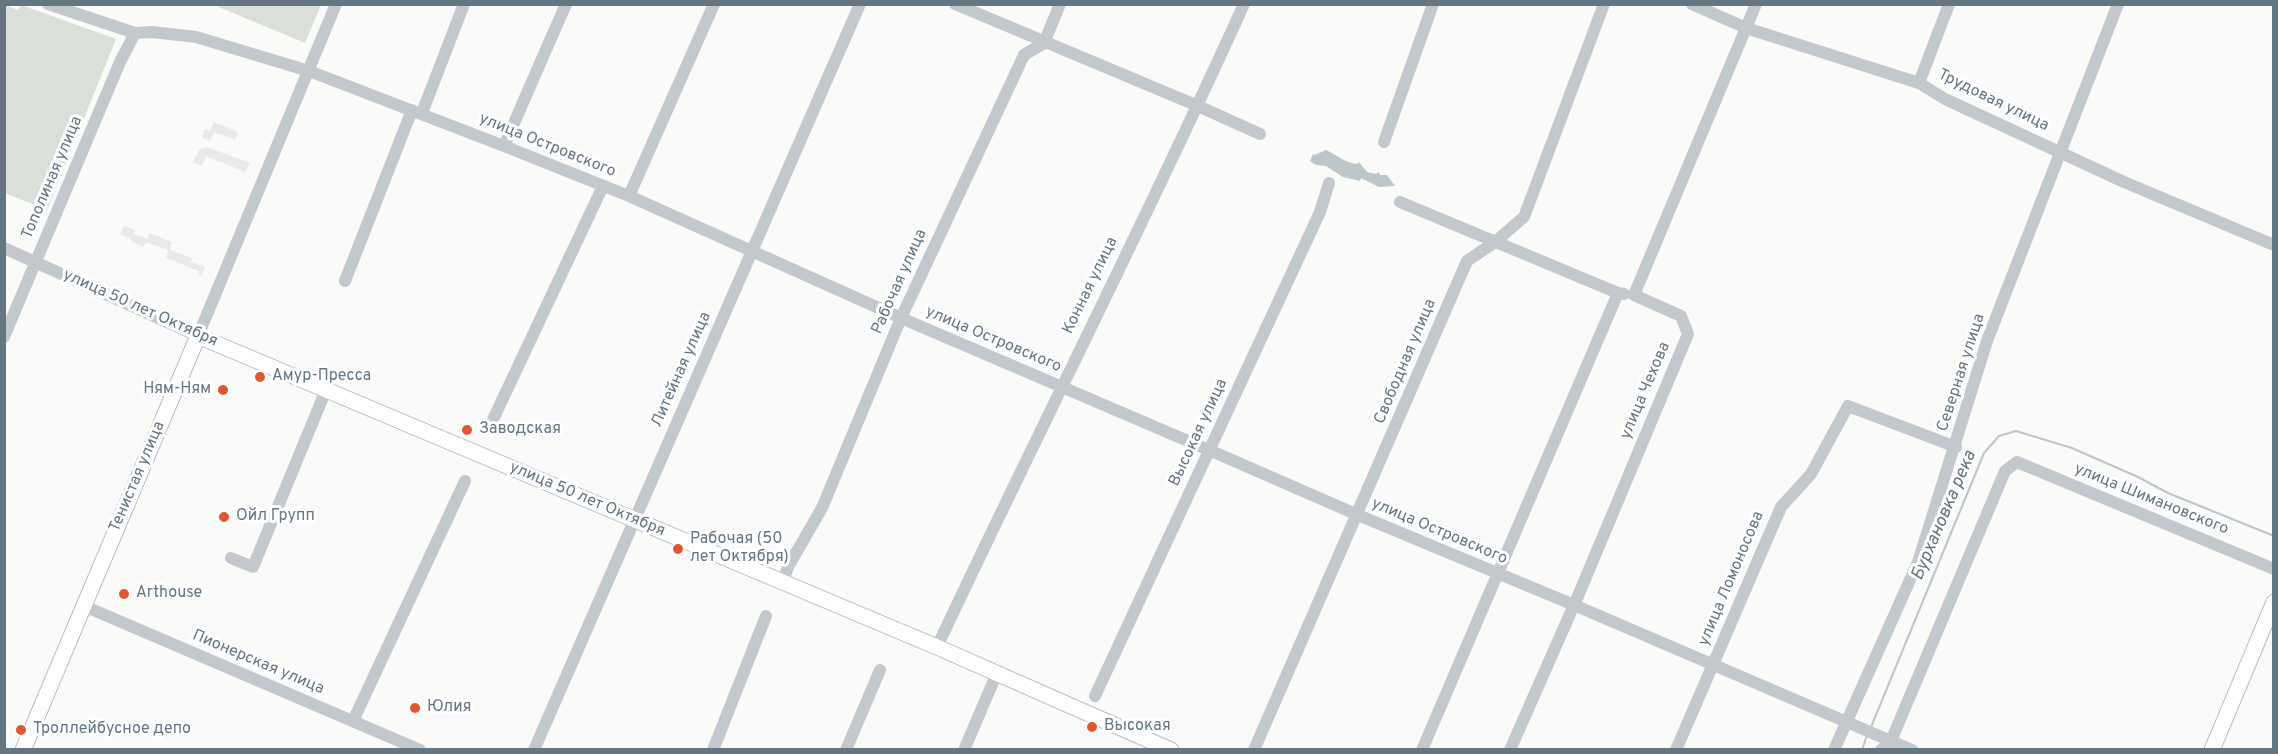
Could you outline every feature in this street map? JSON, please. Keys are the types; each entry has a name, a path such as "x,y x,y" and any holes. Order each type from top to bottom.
{"main road":[{"name":"улица 50 лет Октября","path":"198,336 937,647 1171,750"},
{"name":"Тенистая улица","path":"23,750 198,336"},
{"path":"2212,750 2274,602"}],"street":[{"name":"улица Островского","path":"48,4 135,33 152,32 196,37 309,71 629,196 901,318 1358,516 1846,721 1885,743 1912,750"},
{"name":"Тенистая улица","path":"198,336 336,4"},
{"path":"345,281 464,4"},
{"path":"504,146 566,4"},
{"path":"629,196 714,4"},
{"name":"Литейная улица","path":"534,750 860,4"},
{"path":"955,4 1260,134"},
{"name":"Рабочая улица","path":"782,582 789,565 822,508 901,318 1024,55 1044,43 1060,4"},
{"name":"Конная улица","path":"937,647 1060,387 1198,106 1244,4"},
{"path":"1384,141 1433,4"},
{"name":"Свободная улица","path":"1254,750 1288,669 1358,516 1467,261 1496,242 1524,217 1604,4"},
{"name":"Трудовая улица","path":"1692,4 1746,28 1919,83 1945,99 2124,182 2274,245"},
{"path":"1634,295 1756,4"},
{"path":"1919,83 1949,4"},
{"name":"Северная улица","path":"1834,750 1918,562 1988,341 2118,4"},
{"name":"Тополиная улица","path":"4,337 120,62 135,33"},
{"name":"Высокая улица","path":"1095,696 1320,212 1329,183"},
{"path":"489,428 603,186"},
{"name":"улица Чехова","path":"1400,202 1617,293 1634,295 1680,316 1688,334 1510,750"},
{"name":"улица 50 лет Октября","path":"4,248 198,336"},
{"path":"1422,750 1617,293"},
{"path":"231,558 253,567 326,390"},
{"name":"улица Ломоносова","path":"1676,750 1781,507 1810,474 1848,406 1956,447"},
{"name":"улица Шимановского","path":"1885,743 2005,471 2017,462 2274,569"},
{"path":"352,721 465,481"},
{"name":"Пионерская улица","path":"84,606 420,750"},
{"path":"712,750 766,616"},
{"path":"846,750 880,670"},
{"path":"964,750 997,673"}],"shaded area":[{"path":"5,5 18,10 21,5 116,39 47,210 5,193"},
{"path":"214,5 321,5 305,43"},
{"path":"214,122 238,132 235,140 214,132 210,141 202,138 205,129 210,131"},
{"path":"207,147 250,163 245,172 206,156 202,166 193,162 199,150"},
{"path":"1326,150 1349,162 1357,164 1359,162 1367,172 1387,175 1395,186 1379,187 1361,178 1360,181 1343,177 1326,166 1316,165 1310,161 1313,154"},
{"path":"124,226 135,230 134,234 147,239 150,233 172,242 170,250 192,258 191,262 205,267 201,276 198,274 199,271 166,258 168,250 146,242 143,247 120,234"}],"waterway":[{"name":"Бурхановка река","path":"1871,727 1984,453 1999,436 2016,431 2072,448 2168,493 2274,536"},
{"name":"Бурхановка река","path":"1862,750 1867,735"}],"place":[{"name":"Амур-Пресса","path":"260,377"},
{"name":"Ням-Ням","path":"223,390"},
{"name":"Заводская","path":"467,430"},
{"name":"Ойл Групп","path":"224,517"},
{"name":"Рабочая (50 лет Октября)","path":"678,549"},
{"name":"Arthouse","path":"124,594"},
{"name":"Юлия","path":"415,708"},
{"name":"Высокая","path":"1092,727"},
{"name":"Троллейбусное депо","path":"21,730"}]}
